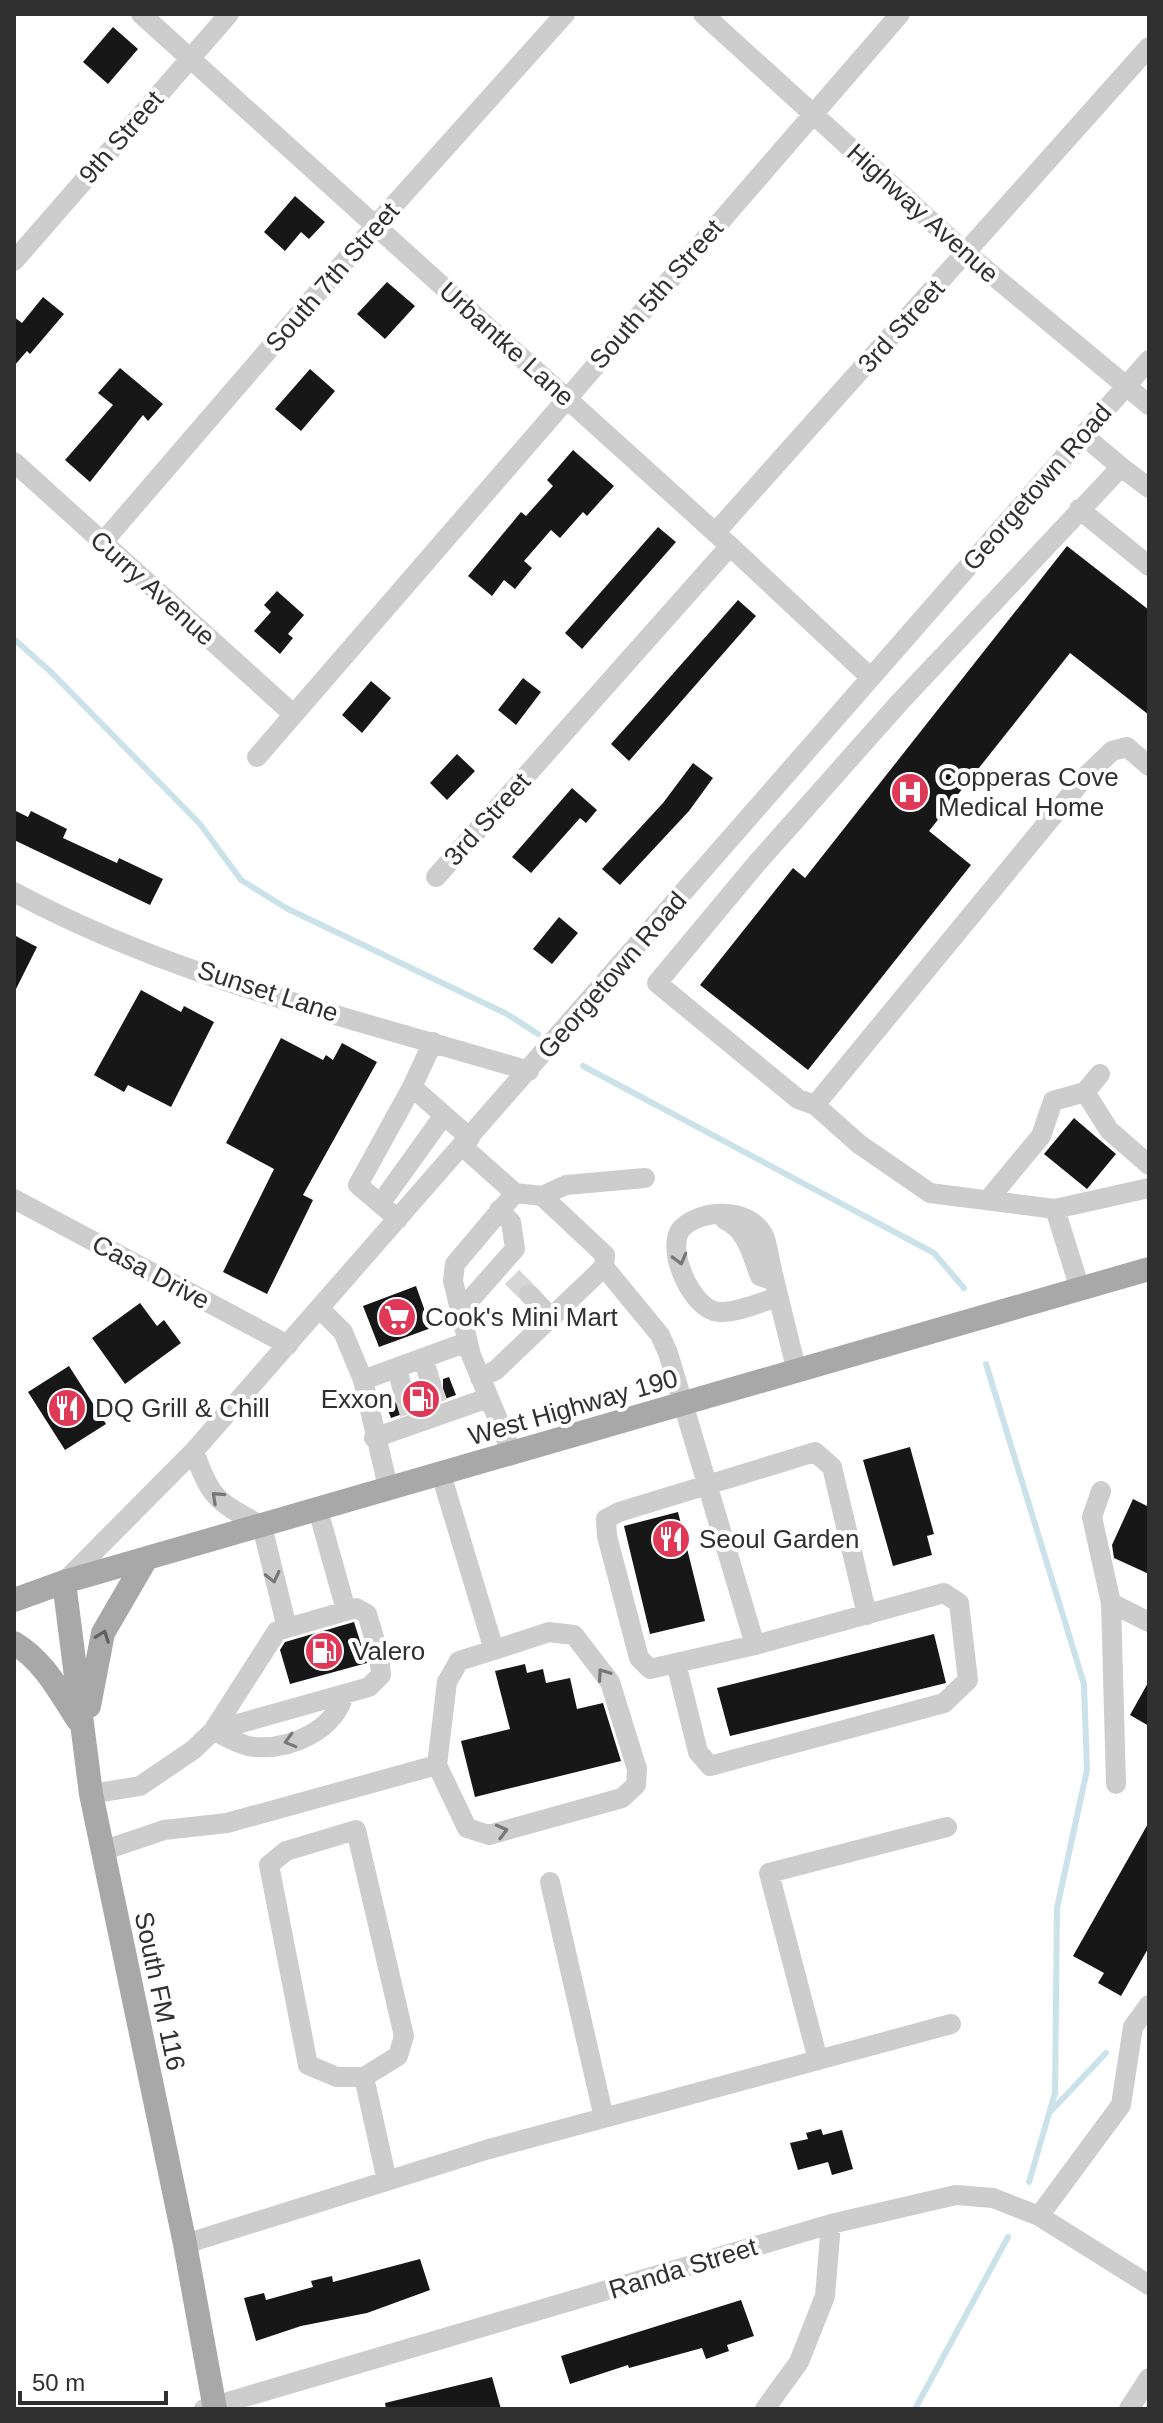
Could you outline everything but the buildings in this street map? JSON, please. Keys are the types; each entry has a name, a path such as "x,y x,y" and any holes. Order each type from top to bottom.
{"main road":[{"name":"West Highway 190","path":"14,1600 64,1582 388,1487 1149,1269"},
{"path":"83,1733 103,1633 146,1559"},
{"name":"South FM 116","path":"64,1582 91,1794 185,2244 211,2408"},
{"path":"14,1643 31,1653 47,1671 83,1733"}],"street":[{"name":"Urbantke Lane","path":"141,14 723,540 870,677"},
{"name":"9th Street","path":"14,261 229,14"},
{"name":"South 7th Street","path":"103,542 376,225 565,14"},
{"name":"Highway Avenue","path":"703,14 966,253 1149,405"},
{"name":"South 5th Street","path":"257,757 811,113 900,14"},
{"name":"3rd Street","path":"436,877 966,253 1149,47"},
{"name":"Georgetown Road","path":"64,1582 194,1451 1149,360"},
{"path":"1083,435 1149,488"},
{"name":"Curry Avenue","path":"14,462 293,714"},
{"path":"1121,467 879,726 657,983 798,1099 815,1105 859,1144 930,1193 1055,1209 1149,1188"},
{"path":"1079,509 1149,566"},
{"path":"815,1105 1085,777 1112,751 1127,747 1149,766"},
{"name":"Sunset Lane","path":"14,892 69,922 235,983 529,1071"},
{"path":"398,1219 358,1185 433,1042"},
{"path":"988,1200 1041,1136 1053,1101 1085,1092 1100,1074"},
{"path":"412,1087 444,1115 515,1193 542,1196 566,1185 645,1178"},
{"path":"1085,1092 1109,1130 1149,1165"},
{"path":"380,1204 444,1115"},
{"path":"512,1453 467,1342 462,1309 453,1281 455,1264 515,1193"},
{"path":"480,1378 496,1370 604,1267 605,1255 595,1243 542,1196"},
{"name":"Casa Drive","path":"14,1199 288,1345"},
{"path":"1055,1209 1080,1289"},
{"path":"462,1309 506,1272 515,1249 511,1222 499,1210"},
{"path":"776,1289 719,1312 702,1308 691,1296 676,1251 676,1237 683,1227 726,1211 744,1216 763,1233 797,1371"},
{"path":"604,1267 660,1335 686,1403 755,1645"},
{"path":"529,1294 552,1319"},
{"path":"320,1309 343,1332 363,1380 374,1438 388,1487"},
{"path":"363,1380 467,1342"},
{"path":"423,1358 438,1401"},
{"path":"397,1368 410,1412"},
{"path":"374,1438 410,1412 438,1401 488,1398"},
{"path":"194,1451 207,1488 220,1502 262,1526 287,1628"},
{"path":"676,1663 698,1752 710,1766 944,1703 968,1680 959,1603 944,1593 867,1615 755,1645 676,1663 650,1669 639,1658 607,1536 606,1519 815,1452 832,1467 867,1615"},
{"path":"441,1474 494,1650"},
{"path":"1101,1491 1092,1517 1111,1603 1116,1784"},
{"path":"318,1510 346,1610"},
{"path":"1111,1603 1149,1622"},
{"path":"91,1794 140,1786 157,1777 213,1731 270,1637 287,1628 346,1610 356,1608 367,1614 379,1654 381,1675 369,1687 213,1731"},
{"path":"549,1632 574,1635 610,1682 637,1769 636,1785 622,1798 489,1835 467,1828 437,1765 447,1682 459,1661 549,1632"},
{"path":"213,1731 250,1747 267,1747 320,1732 340,1709 344,1694"},
{"path":"102,1851 164,1830 227,1823 437,1765"},
{"path":"818,2060 769,1873 947,1827"},
{"path":"356,1830 404,2036 398,2056 364,2077 337,2077 308,2065 269,1865 286,1851 356,1830"},
{"path":"550,1882 604,2118"},
{"path":"1039,2216 1121,2105 1133,2027 1149,2005"},
{"path":"185,2244 604,2118 951,2024"},
{"path":"364,2077 387,2181"},
{"name":"Randa Street","path":"211,2408 831,2224 956,2195 993,2198 1039,2216 1149,2285"},
{"path":"765,2409 799,2362 825,2296 831,2224"},
{"path":"1129,2409 1149,2378"}],"waterway":[{"path":"14,639 52,673 200,824 241,880 286,908 507,1014 538,1034"},
{"path":"583,1066 934,1253 964,1288"},
{"path":"986,1364 1084,1684 1087,1770 1057,1908 1055,2093 1029,2182"},
{"path":"1051,2111 1106,2053"},
{"path":"915,2409 1008,2237"}],"tunnel":[{"path":"512,1277 529,1294"},
{"path":"431,1384 438,1404"},
{"path":"404,1395 410,1414"}],"place":[{"name":"Copperas Cove Medical Home","path":"910,792"},
{"name":"Cook's Mini Mart","path":"397,1317"},
{"name":"Exxon","path":"421,1399"},
{"name":"DQ Grill & Chill","path":"67,1408"},
{"name":"Seoul Garden","path":"671,1539"},
{"name":"Valero","path":"324,1651"}]}
